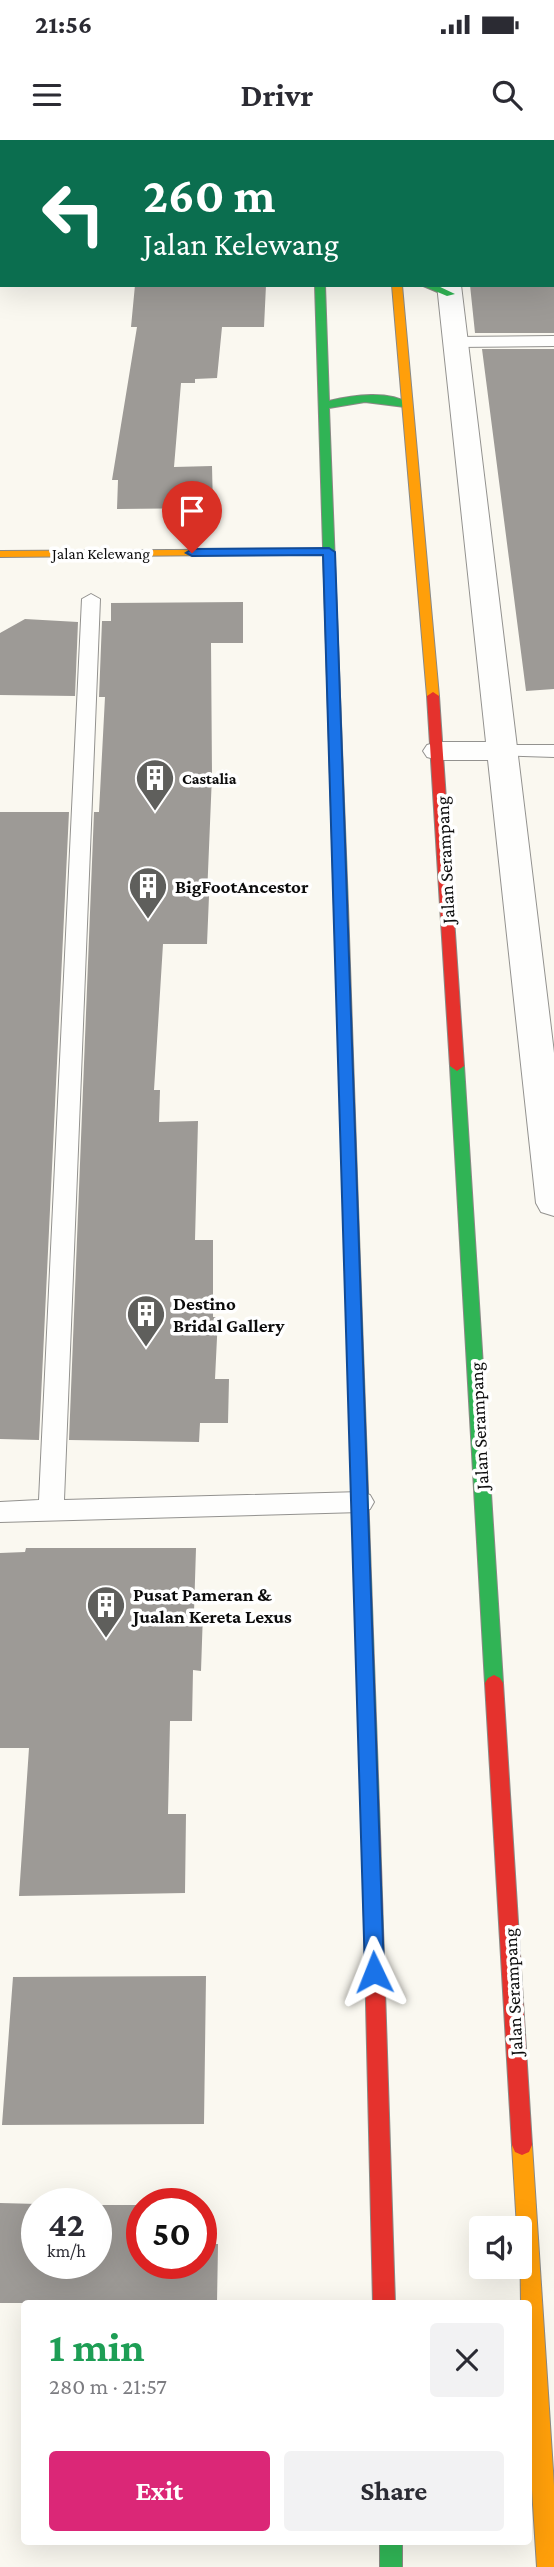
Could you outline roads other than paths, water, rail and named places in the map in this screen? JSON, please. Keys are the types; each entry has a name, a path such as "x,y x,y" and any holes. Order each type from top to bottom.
{"main road":[{"path":"320,287 361,1502 384,2300"},
{"name":"Jalan Serampang","path":"397,287 405,404 438,751 532,2300"},
{"path":"325,406 344,398 361,396 405,404"},
{"name":"Jalan Kelewang","path":"0,554 329,552"},
{"name":"Jalan Serampang","path":"532,2303 548,2567"},
{"path":"390,2545 391,2567"}],"street":[{"path":"442,288 457,342 554,1203"},
{"path":"438,751 503,751"}],"lane":[{"path":"457,342 554,341"},
{"path":"51,1510 91,599"},
{"path":"503,751 554,751"},
{"path":"0,1512 361,1502"}],"place":[{"name":"Castalia","path":"155,812"},
{"name":"BigFootAncestor","path":"148,920"},
{"name":"Destino Bridal Gallery","path":"146,1348"},
{"name":"Pusat Pameran & Jualan Kereta Lexus","path":"106,1639"}]}
